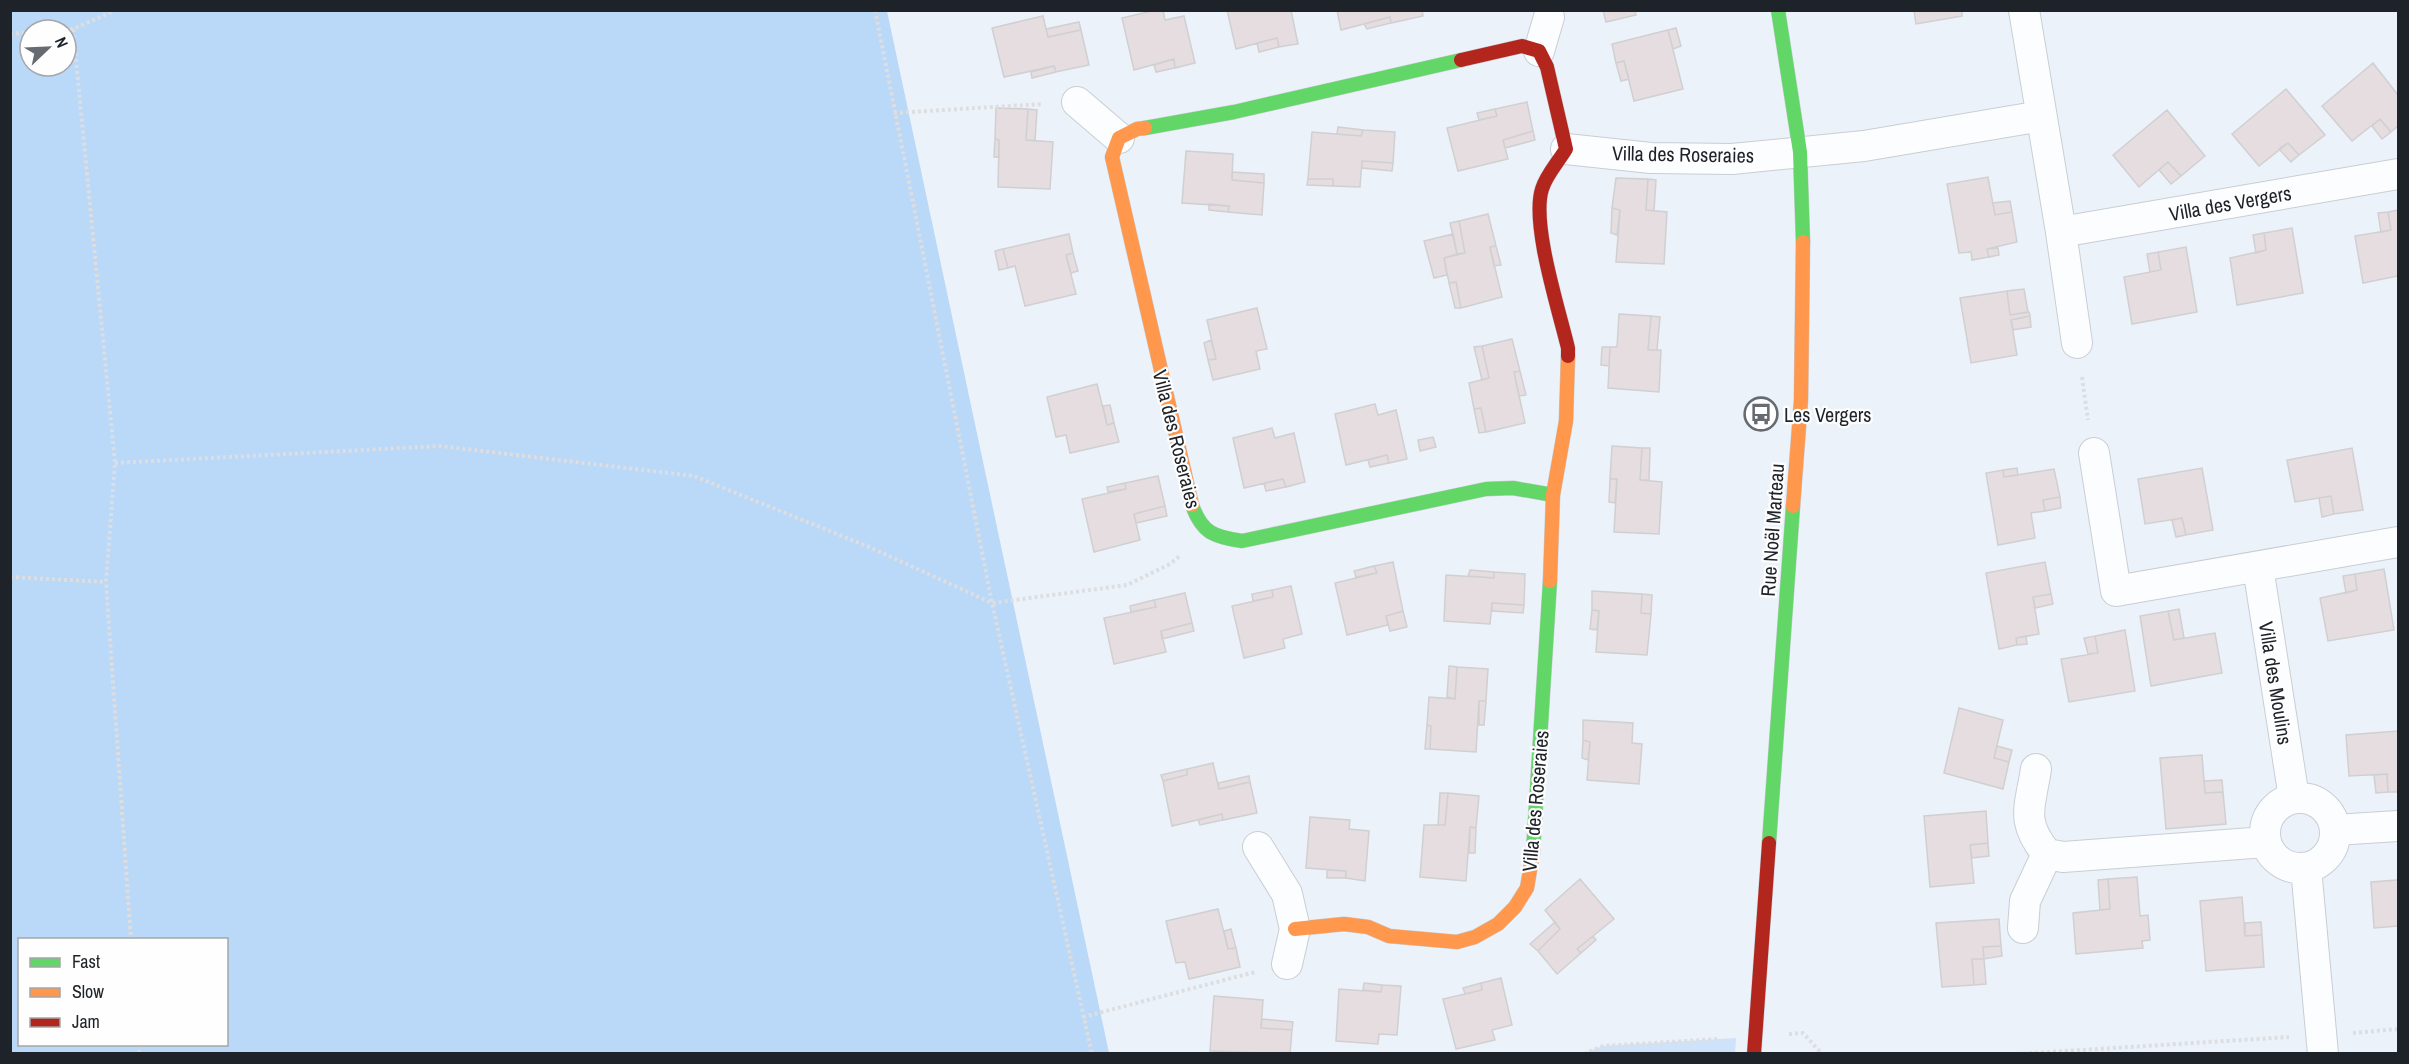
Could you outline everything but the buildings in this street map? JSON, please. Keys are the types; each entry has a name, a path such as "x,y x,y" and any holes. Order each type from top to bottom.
{"street":[{"name":"Rue Noël Marteau","path":"1754,1053 1801,400 1803,225 1800,152 1784,33 1778,10"},
{"path":"2024,10 2077,343"},
{"path":"1549,17 1539,51 1547,66 1566,149"},
{"path":"1077,102 1119,138 1137,129 1234,112 1496,51 1522,46 1539,51"},
{"path":"1800,152 1864,146 2041,116"},
{"name":"Villa des Roseraies","path":"1119,138 1112,157 1188,492 1194,514 1205,532 1222,539 1242,541 1486,489 1513,488 1553,495"},
{"name":"Villa des Roseraies","path":"1295,929 1344,924 1368,927 1389,936 1456,942 1475,937 1498,924 1515,908 1527,888 1532,862 1549,605 1553,495 1566,421 1568,348 1540,231 1539,209 1542,188 1566,149 1652,158 1732,159 1800,152"},
{"name":"Villa des Vergers","path":"2061,232 2398,174"},
{"path":"2094,453 2116,591 2398,542"},
{"name":"Villa des Moulins","path":"2258,567 2294,798"},
{"path":"2036,769 2028,821 2034,838 2047,854 2063,857 2266,842"},
{"path":"2294,798 2313,800 2324,807 2331,817 2335,830 2332,848 2325,858 2306,868 2290,867 2280,862 2270,852 2266,842 2267,820 2272,810 2294,798"},
{"path":"2335,830 2398,826"},
{"path":"1258,847 1287,894 1295,929 1287,964"},
{"path":"2024,928 2025,901 2047,854"},
{"path":"2306,868 2322,1044"}],"path":[{"path":"78,27 116,10"},
{"path":"875,10 992,603 1092,1053"},
{"path":"78,78 115,464 106,582 131,938"},
{"path":"894,113 1077,102"},
{"path":"115,464 440,446 694,476 869,547 992,603 1127,585 1170,564 1205,532"},
{"path":"10,578 106,582"},
{"path":"1083,1017 1287,964"},
{"path":"2017,1053 2322,1044 2398,1029"},
{"path":"1584,1053 1603,1046 1754,1037"}],"shaded area":[{"path":"10,11 887,11 1109,1053 11,1053"},
{"path":"1736,1038 1735,1053 1584,1053 1603,1046"}],"traffic: fast":[{"path":"1778,10 1800,152 1803,242"},
{"path":"1145,128 1234,112 1461,60"},
{"path":"1192,505 1200,522 1210,532 1224,538 1242,541 1486,489 1513,488 1553,495"},
{"path":"1769,843 1793,506"},
{"path":"1533,852 1550,581"}],"traffic: slow":[{"path":"1145,128 1137,129 1119,138 1112,157 1192,505"},
{"path":"1793,506 1801,400 1803,242"},
{"path":"1550,581 1553,495 1566,421 1568,356"},
{"path":"1295,929 1344,924 1368,927 1389,936 1457,942 1475,937 1498,924 1515,907 1527,888 1533,852"}],"traffic: jam":[{"path":"1461,60 1522,46 1539,51 1547,67 1566,149 1542,189 1540,223 1568,356"},
{"path":"1754,1054 1769,843"}],"place":[{"name":"Les Vergers","path":"1761,414"}]}
